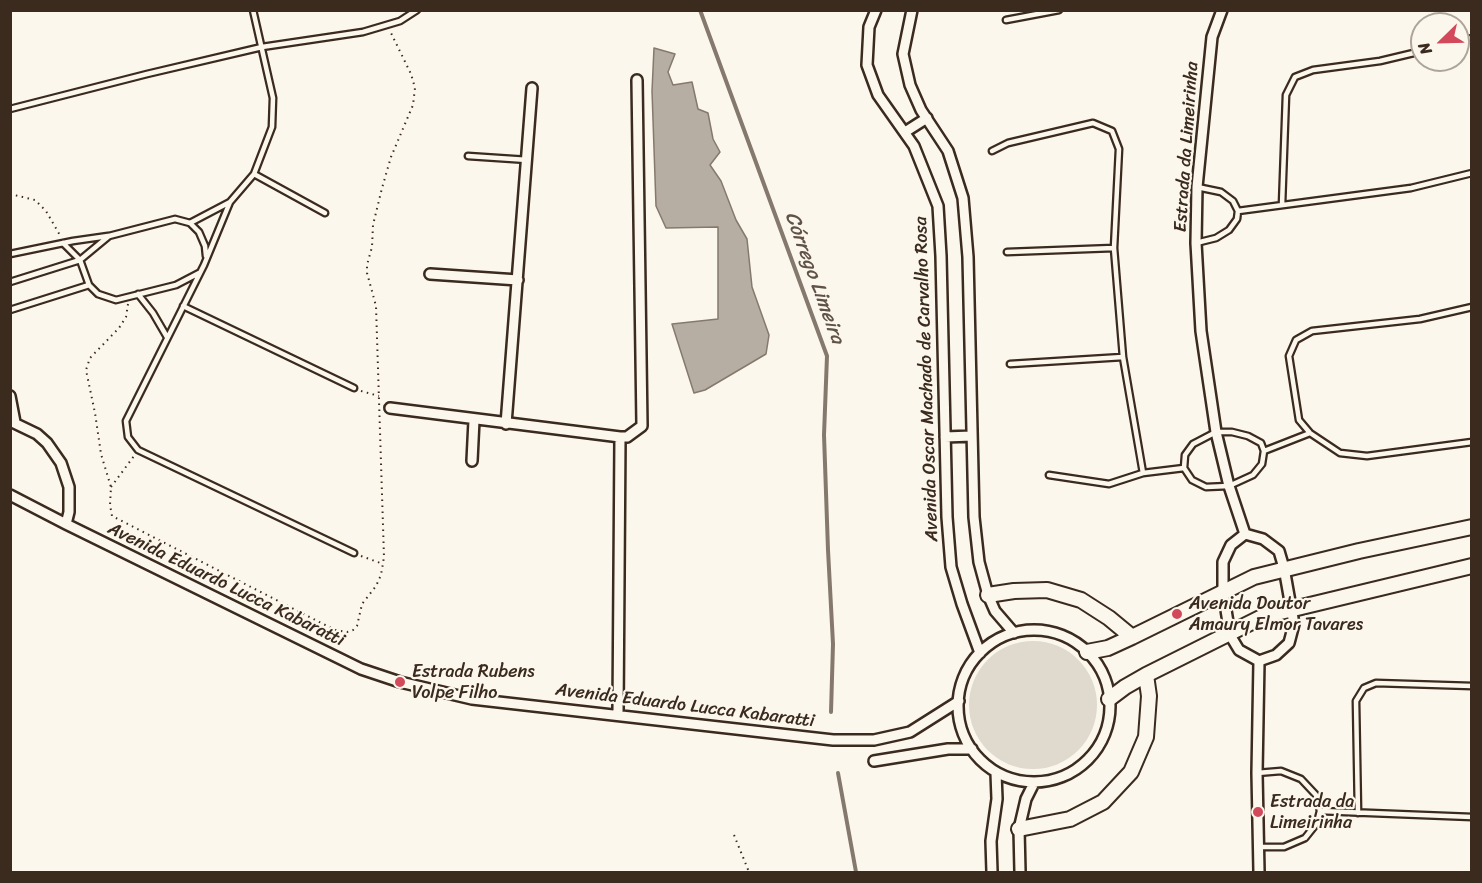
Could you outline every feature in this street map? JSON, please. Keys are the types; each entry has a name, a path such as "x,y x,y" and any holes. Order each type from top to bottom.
{"street":[{"name":"Avenida Oscar Machado de Carvalho Rosa","path":"876,10 869,27 867,64 878,95 914,146 938,206 947,518 951,567 980,653"},
{"path":"912,10 903,54 910,85 948,151 963,198 968,257 974,517 979,562 995,611 1014,633"},
{"name":"Estrada da Limeirinha","path":"1222,10 1212,37 1197,187 1196,243 1201,331 1216,432 1229,486 1245,534"},
{"path":"390,408 620,438 627,437 642,426 637,80"},
{"path":"506,424 532,88"},
{"path":"905,132 927,118"},
{"path":"430,274 518,280"},
{"path":"10,396 13,422 37,434 61,463 69,487 69,512 66,524"},
{"path":"472,461 474,420"},
{"path":"945,437 972,436"},
{"path":"618,714 620,438"},
{"name":"Avenida Eduardo Lucca Kabaratti","path":"10,495 361,669 400,682 472,699 833,740 874,740 910,732 959,701"},
{"path":"1087,652 1108,648 1132,638 1254,577 1284,568 1472,527"},
{"path":"1245,534 1263,539 1279,551 1284,568 1294,624 1289,643 1276,656 1259,661 1239,650 1230,635 1223,591 1223,562 1231,544 1245,534"},
{"path":"1109,699 1146,675 1264,616 1472,566"},
{"path":"988,595 1047,590 1080,600 1109,618 1132,638"},
{"path":"1033,630 1053,633 1071,640 1087,652 1099,668 1107,686 1109,699 1107,726 1100,744 1088,760 1072,772 1054,780 1034,783 1015,780 996,772 972,749 961,726 960,687 968,669 980,653 995,641 1014,633 1033,630"},
{"path":"1259,661 1257,773 1260,873"},
{"path":"1019,829 1070,819 1103,802 1131,772 1146,737 1149,696 1146,675"},
{"path":"874,761 948,749 972,749"},
{"path":"992,873 991,841 997,799 996,772"},
{"path":"1020,873 1019,829 1026,799 1034,783"}],"lane":[{"path":"253,10 273,98 272,127 254,174 230,202 200,273 126,421 129,437 138,450 354,553"},
{"path":"10,110 262,47 363,32 400,21 417,10"},
{"path":"1006,20 1059,10"},
{"path":"1282,205 1286,95 1295,77 1313,70 1380,61 1410,54"},
{"path":"992,152 1008,143 1093,123 1112,131 1119,148 1114,248 1123,357 1143,473"},
{"path":"468,156 528,160"},
{"path":"1238,211 1411,189 1472,173"},
{"path":"254,174 326,213"},
{"path":"1196,243 1216,238 1229,230 1237,219 1238,211 1233,201 1221,192 1197,187"},
{"path":"190,223 230,202"},
{"path":"10,254 109,236 175,219 190,223 199,232 205,246 206,259"},
{"path":"10,282 80,260 109,236"},
{"path":"63,243 80,260 88,285 98,294 116,300 176,285 200,273"},
{"path":"1007,252 1114,248"},
{"path":"10,310 88,285"},
{"path":"138,294 153,313 167,338"},
{"path":"183,306 354,388"},
{"path":"1472,307 1420,319 1312,331 1296,340 1288,356 1299,420 1310,433 1340,453 1366,456 1472,442"},
{"path":"1010,364 1123,357"},
{"path":"1216,432 1248,435 1261,443 1264,451 1262,464 1253,475 1229,486 1206,487 1192,480 1184,468 1185,455 1193,444 1216,432"},
{"path":"1264,451 1310,433"},
{"path":"1049,475 1109,484 1143,473 1184,468"},
{"path":"1358,813 1356,701 1364,688 1376,683 1472,687"},
{"path":"1257,773 1281,771 1301,779 1316,795 1320,811 1317,823 1305,838 1284,847 1259,847"},
{"path":"1320,811 1472,817"}],"path":[{"path":"128,297 126,317 119,328 90,358 86,370 95,413 100,454 111,487 110,511 115,519 342,632 353,630 357,626 362,604 376,586 383,564 376,306 368,266 373,225 382,188 391,157 413,105 415,88 411,74 387,25"},
{"path":"10,194 35,200 41,205 57,227 63,243"},
{"path":"354,388 379,396"},
{"path":"111,487 138,450"},
{"path":"354,553 383,564"},
{"path":"734,835 749,873"}],"shaded area":[{"path":"654,48 675,54 668,72 673,85 692,82 698,109 708,113 713,139 720,152 710,165 721,181 736,220 747,239 752,287 769,335 766,354 705,390 694,393 672,324 718,319 718,227 666,228 656,206 652,91"},
{"path":"1033,641 1058,646 1079,659 1092,680 1097,705 1092,730 1079,751 1058,764 1033,769 1008,764 987,751 974,730 969,705 974,680 987,659 1008,646"}],"waterway":[{"name":"Córrego Limeira","path":"700,10 827,356 824,435 833,644 831,712"},
{"name":"Córrego Limeira","path":"838,773 856,872"}],"place":[{"name":"Avenida Doutor Amaury Elmor Tavares","path":"1177,614"},
{"name":"Estrada Rubens Volpe Filho","path":"400,682"},
{"name":"Estrada da Limeirinha","path":"1258,812"}]}
